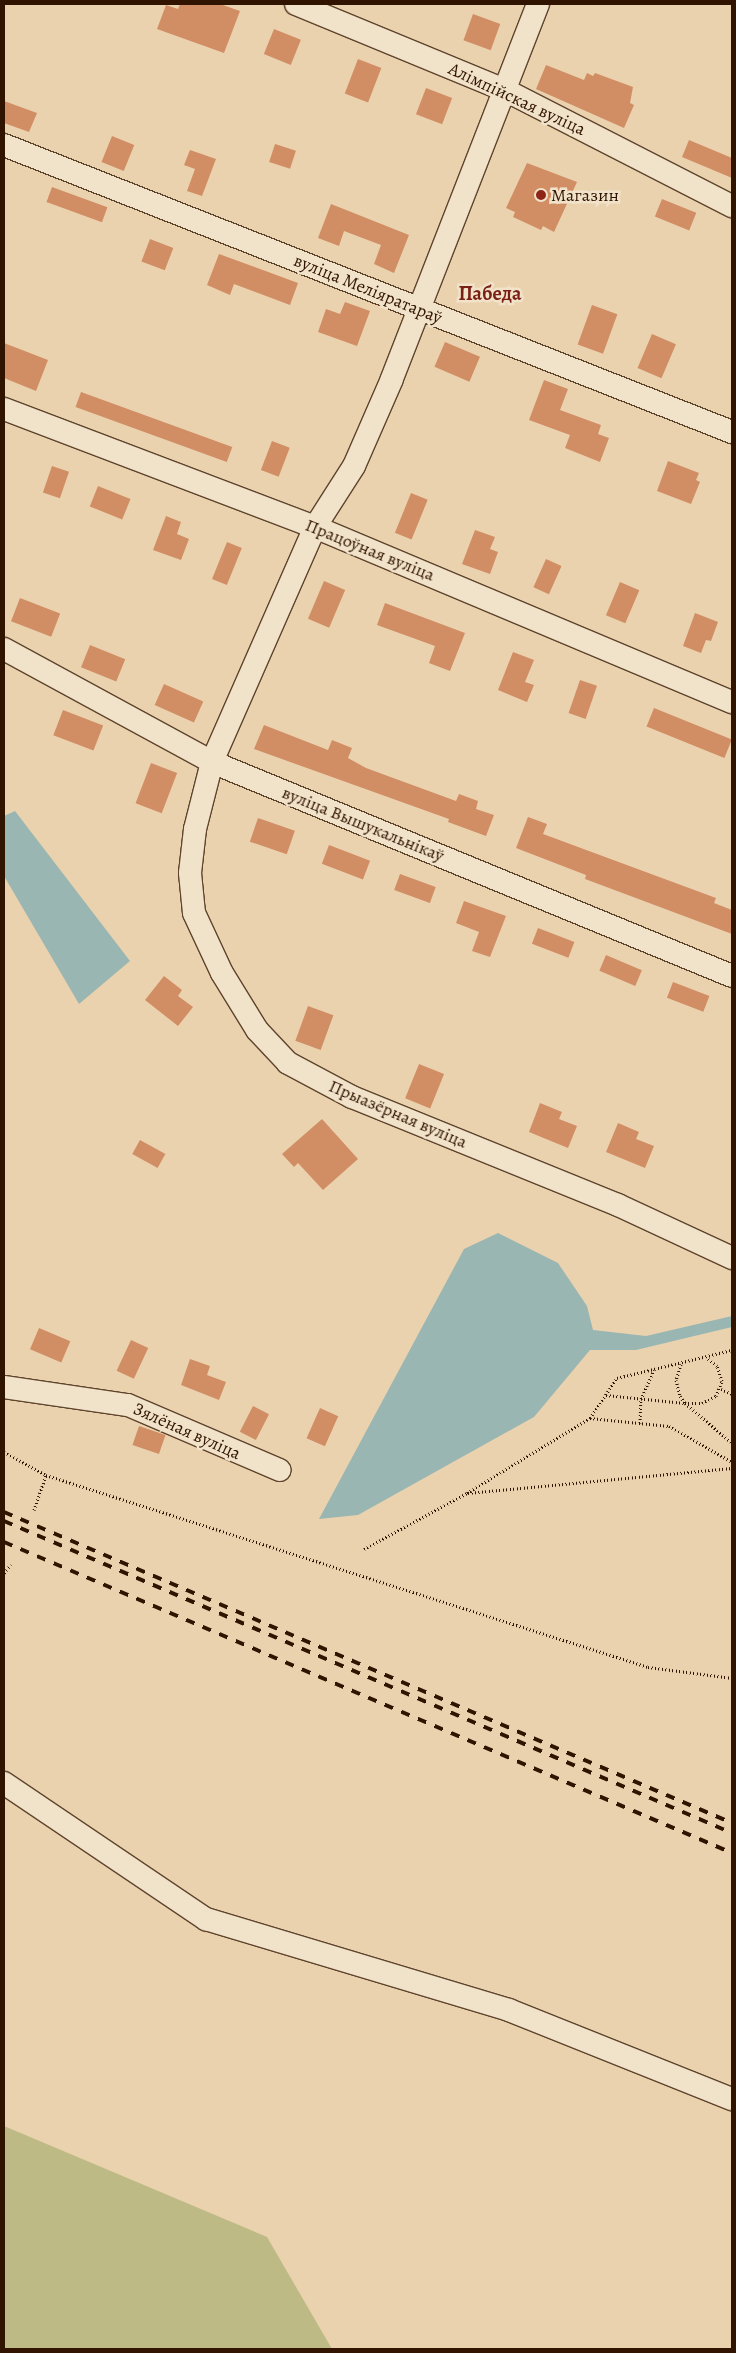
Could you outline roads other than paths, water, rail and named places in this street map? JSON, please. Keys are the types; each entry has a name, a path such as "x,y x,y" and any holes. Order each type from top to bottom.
{"street":[{"name":"Алімпійская вуліца","path":"296,4 505,90 732,206"},
{"name":"Прыазёрная вуліца","path":"538,4 421,310 354,466 314,527 212,762 196,828 190,873 194,913 222,973 257,1030 288,1063 352,1097 618,1205 732,1258"},
{"name":"вуліца Меліяратараў","path":"4,145 732,432"},
{"name":"Працоўная вуліца","path":"4,409 314,527 732,702"},
{"name":"вуліца Вышукальнікаў","path":"4,649 212,762 732,976"},
{"name":"Зялёная вуліца","path":"4,1387 128,1405 280,1470"},
{"path":"4,1783 206,1919 509,2010 732,2099"}],"water":[{"path":"15,811 130,961 79,1004 4,876 4,816"},
{"path":"498,1233 558,1263 587,1306 593,1330 646,1336 732,1316 732,1327 636,1350 590,1350 534,1417 358,1515 319,1519 464,1249"}],"railway":[{"path":"4,1512 732,1823"},
{"path":"4,1521 732,1833"},
{"path":"4,1542 732,1853"}],"place":[{"name":"Магазин","path":"541,195"}],"district":[{"name":"Пабеда","path":"490,293"}]}
